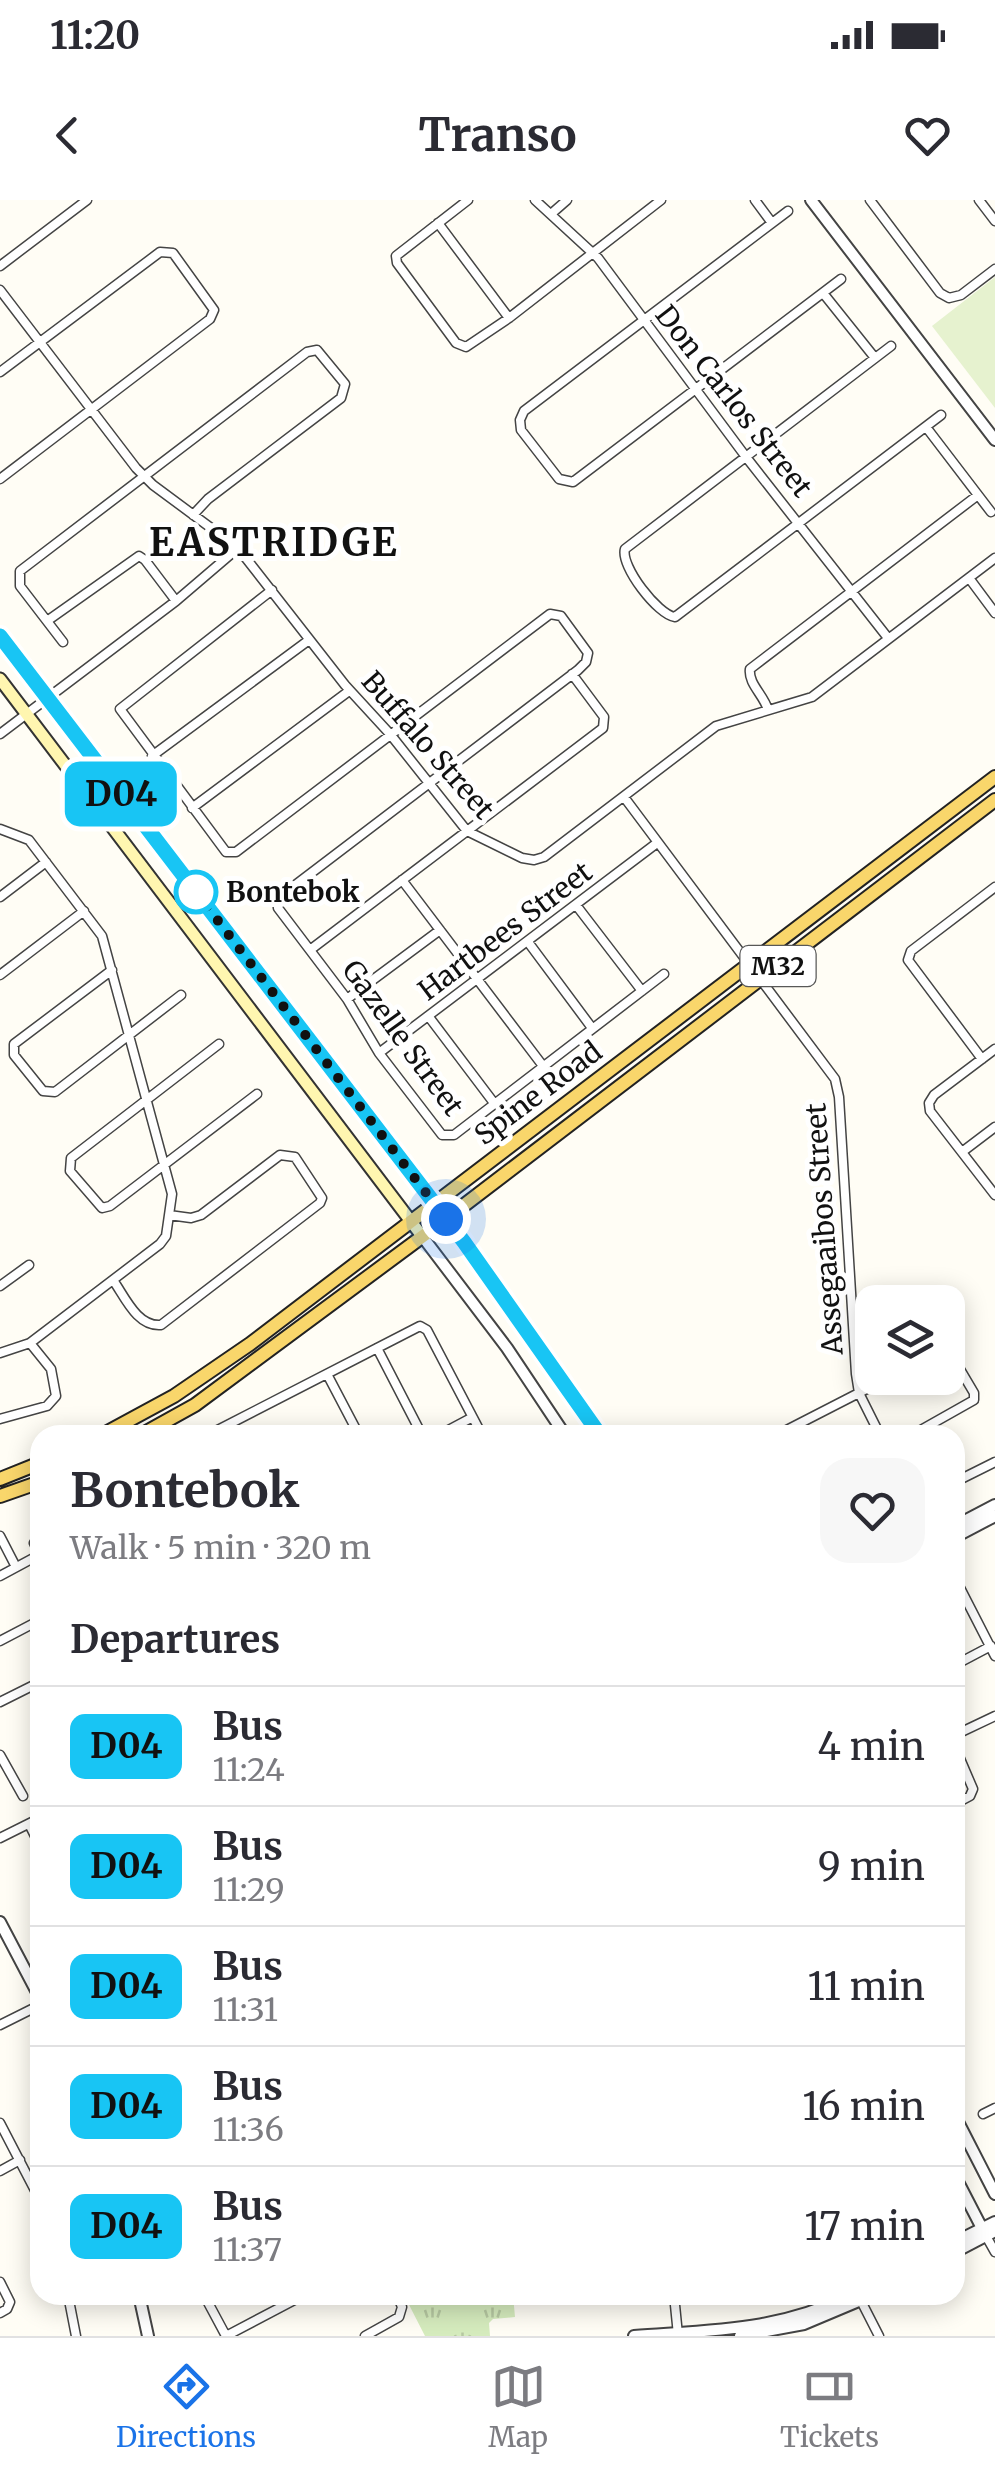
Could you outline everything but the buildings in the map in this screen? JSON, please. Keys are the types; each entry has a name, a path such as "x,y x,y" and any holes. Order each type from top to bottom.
{"main road":[{"path":"0,636 446,1219"},
{"path":"0,679 422,1236"},
{"name":"Spine Road","path":"120,1425 194,1384 995,777"},
{"name":"Spine Road","path":"158,1425 195,1405 446,1219 995,800"},
{"path":"0,1479 30,1468"},
{"path":"0,1496 30,1486"}],"street":[{"path":"0,266 87,200"},
{"path":"468,200 400,250 397,263 456,343 466,348 661,200"},
{"name":"Don Carlos Street","path":"535,200 593,251 746,457 888,638"},
{"path":"551,214 567,200"},
{"path":"755,200 772,223"},
{"path":"811,200 995,440"},
{"path":"870,200 940,293 949,298 961,295 995,268"},
{"path":"979,200 995,221"},
{"path":"788,211 524,411 521,430 559,479 573,482 841,279"},
{"path":"438,223 509,318"},
{"path":"0,372 160,252 173,253 214,310 210,319 0,479"},
{"name":"Buffalo Street","path":"0,290 144,476 238,548 349,690 467,830 522,858 539,860 624,797"},
{"path":"823,292 875,358"},
{"path":"891,346 624,549 624,563 662,613 676,617 941,415"},
{"path":"63,642 18,579 20,572 307,352 317,350 345,384 341,398 208,499 193,515"},
{"path":"926,426 991,512"},
{"path":"768,710 750,678 750,669 978,495"},
{"path":"0,734 238,548"},
{"path":"47,621 139,556 176,600"},
{"path":"624,797 716,726 812,697 995,558"},
{"path":"969,578 995,613"},
{"path":"272,590 121,706 120,713 223,849 236,852 550,614 561,616 588,653 586,662 428,783"},
{"path":"152,756 309,640"},
{"path":"310,950 603,728 604,717 572,674"},
{"path":"192,808 349,690"},
{"name":"Gazelle Street","path":"428,783 278,897 278,908 347,998 379,1053 446,1137 664,974"},
{"name":"Assegaaibos Street","path":"624,797 831,1072 837,1086 855,1337"},
{"path":"0,828 30,840 102,936 172,1194 166,1236 160,1244 30,1343 0,1353"},
{"name":"Hartbees Street","path":"379,1053 657,843"},
{"path":"0,897 46,862"},
{"path":"402,880 543,1066"},
{"path":"982,1059 908,960 911,951 995,886"},
{"path":"576,905 642,991"},
{"path":"0,976 84,911"},
{"path":"347,998 440,930"},
{"path":"528,942 592,1028"},
{"path":"112,970 16,1042 14,1054 38,1088 51,1093 182,995"},
{"path":"429,1017 494,1103"},
{"path":"219,1044 71,1158 70,1171 102,1208 257,1094"},
{"path":"995,1049 934,1095 929,1103 930,1111 995,1196"},
{"path":"962,1152 995,1127"},
{"path":"113,1280 142,1321 151,1326 161,1325 322,1198 294,1157 280,1155 201,1215 169,1215"},
{"path":"446,1219 593,1425"},
{"path":"422,1236 558,1425"},
{"path":"0,1286 28,1266"},
{"path":"228,1425 422,1326 476,1425"},
{"path":"0,1419 47,1406 56,1396 51,1369 30,1343"},
{"path":"377,1348 417,1425"},
{"path":"327,1374 353,1425"},
{"path":"936,1425 974,1400 965,1378"},
{"path":"797,1425 855,1395"},
{"name":"Assegaaibos Street","path":"860,1395 875,1425"},
{"path":"458,1425 471,1418"},
{"path":"965,1477 995,1462"},
{"path":"965,1521 995,1505"},
{"path":"965,1532 995,1516"},
{"path":"0,1536 16,1567"},
{"path":"0,1576 30,1561"},
{"path":"965,1605 995,1656"},
{"path":"0,1641 30,1625"},
{"path":"965,1660 990,1646"},
{"path":"0,1702 30,1687"},
{"path":"965,1731 995,1716"},
{"path":"0,1754 23,1796"},
{"path":"965,1769 973,1786 965,1799"},
{"path":"0,1838 28,1824 30,1828"},
{"path":"0,1922 30,1982"},
{"path":"0,2025 30,2008"},
{"path":"983,2114 995,2108"},
{"path":"0,2123 30,2180"},
{"path":"965,2136 995,2194"},
{"path":"0,2170 20,2160"},
{"path":"965,2193 995,2252"},
{"path":"965,2246 988,2232 995,2222"},
{"path":"0,2282 10,2302 7,2310 0,2313"},
{"path":"70,2305 76,2336"},
{"path":"140,2305 148,2336"},
{"path":"209,2305 226,2336 285,2305"},
{"path":"365,2336 399,2317 402,2305"},
{"path":"675,2305 677,2334"},
{"path":"634,2336 746,2328 833,2305"},
{"path":"740,2336 804,2324 841,2305"},
{"path":"862,2305 879,2336"}],"green space":[{"path":"995,277 995,408 932,326"},
{"path":"409,2305 514,2305 515,2317 489,2323 490,2336 425,2336"}],"bus line":[{"name":"D04","path":"0,636 464,1242 594,1425"}],"place":[{"name":"Bontebok","path":"196,892"}],"district":[{"name":"EASTRIDGE","path":"274,543"}],"route":[{"path":"196,892 446,1219"}]}
